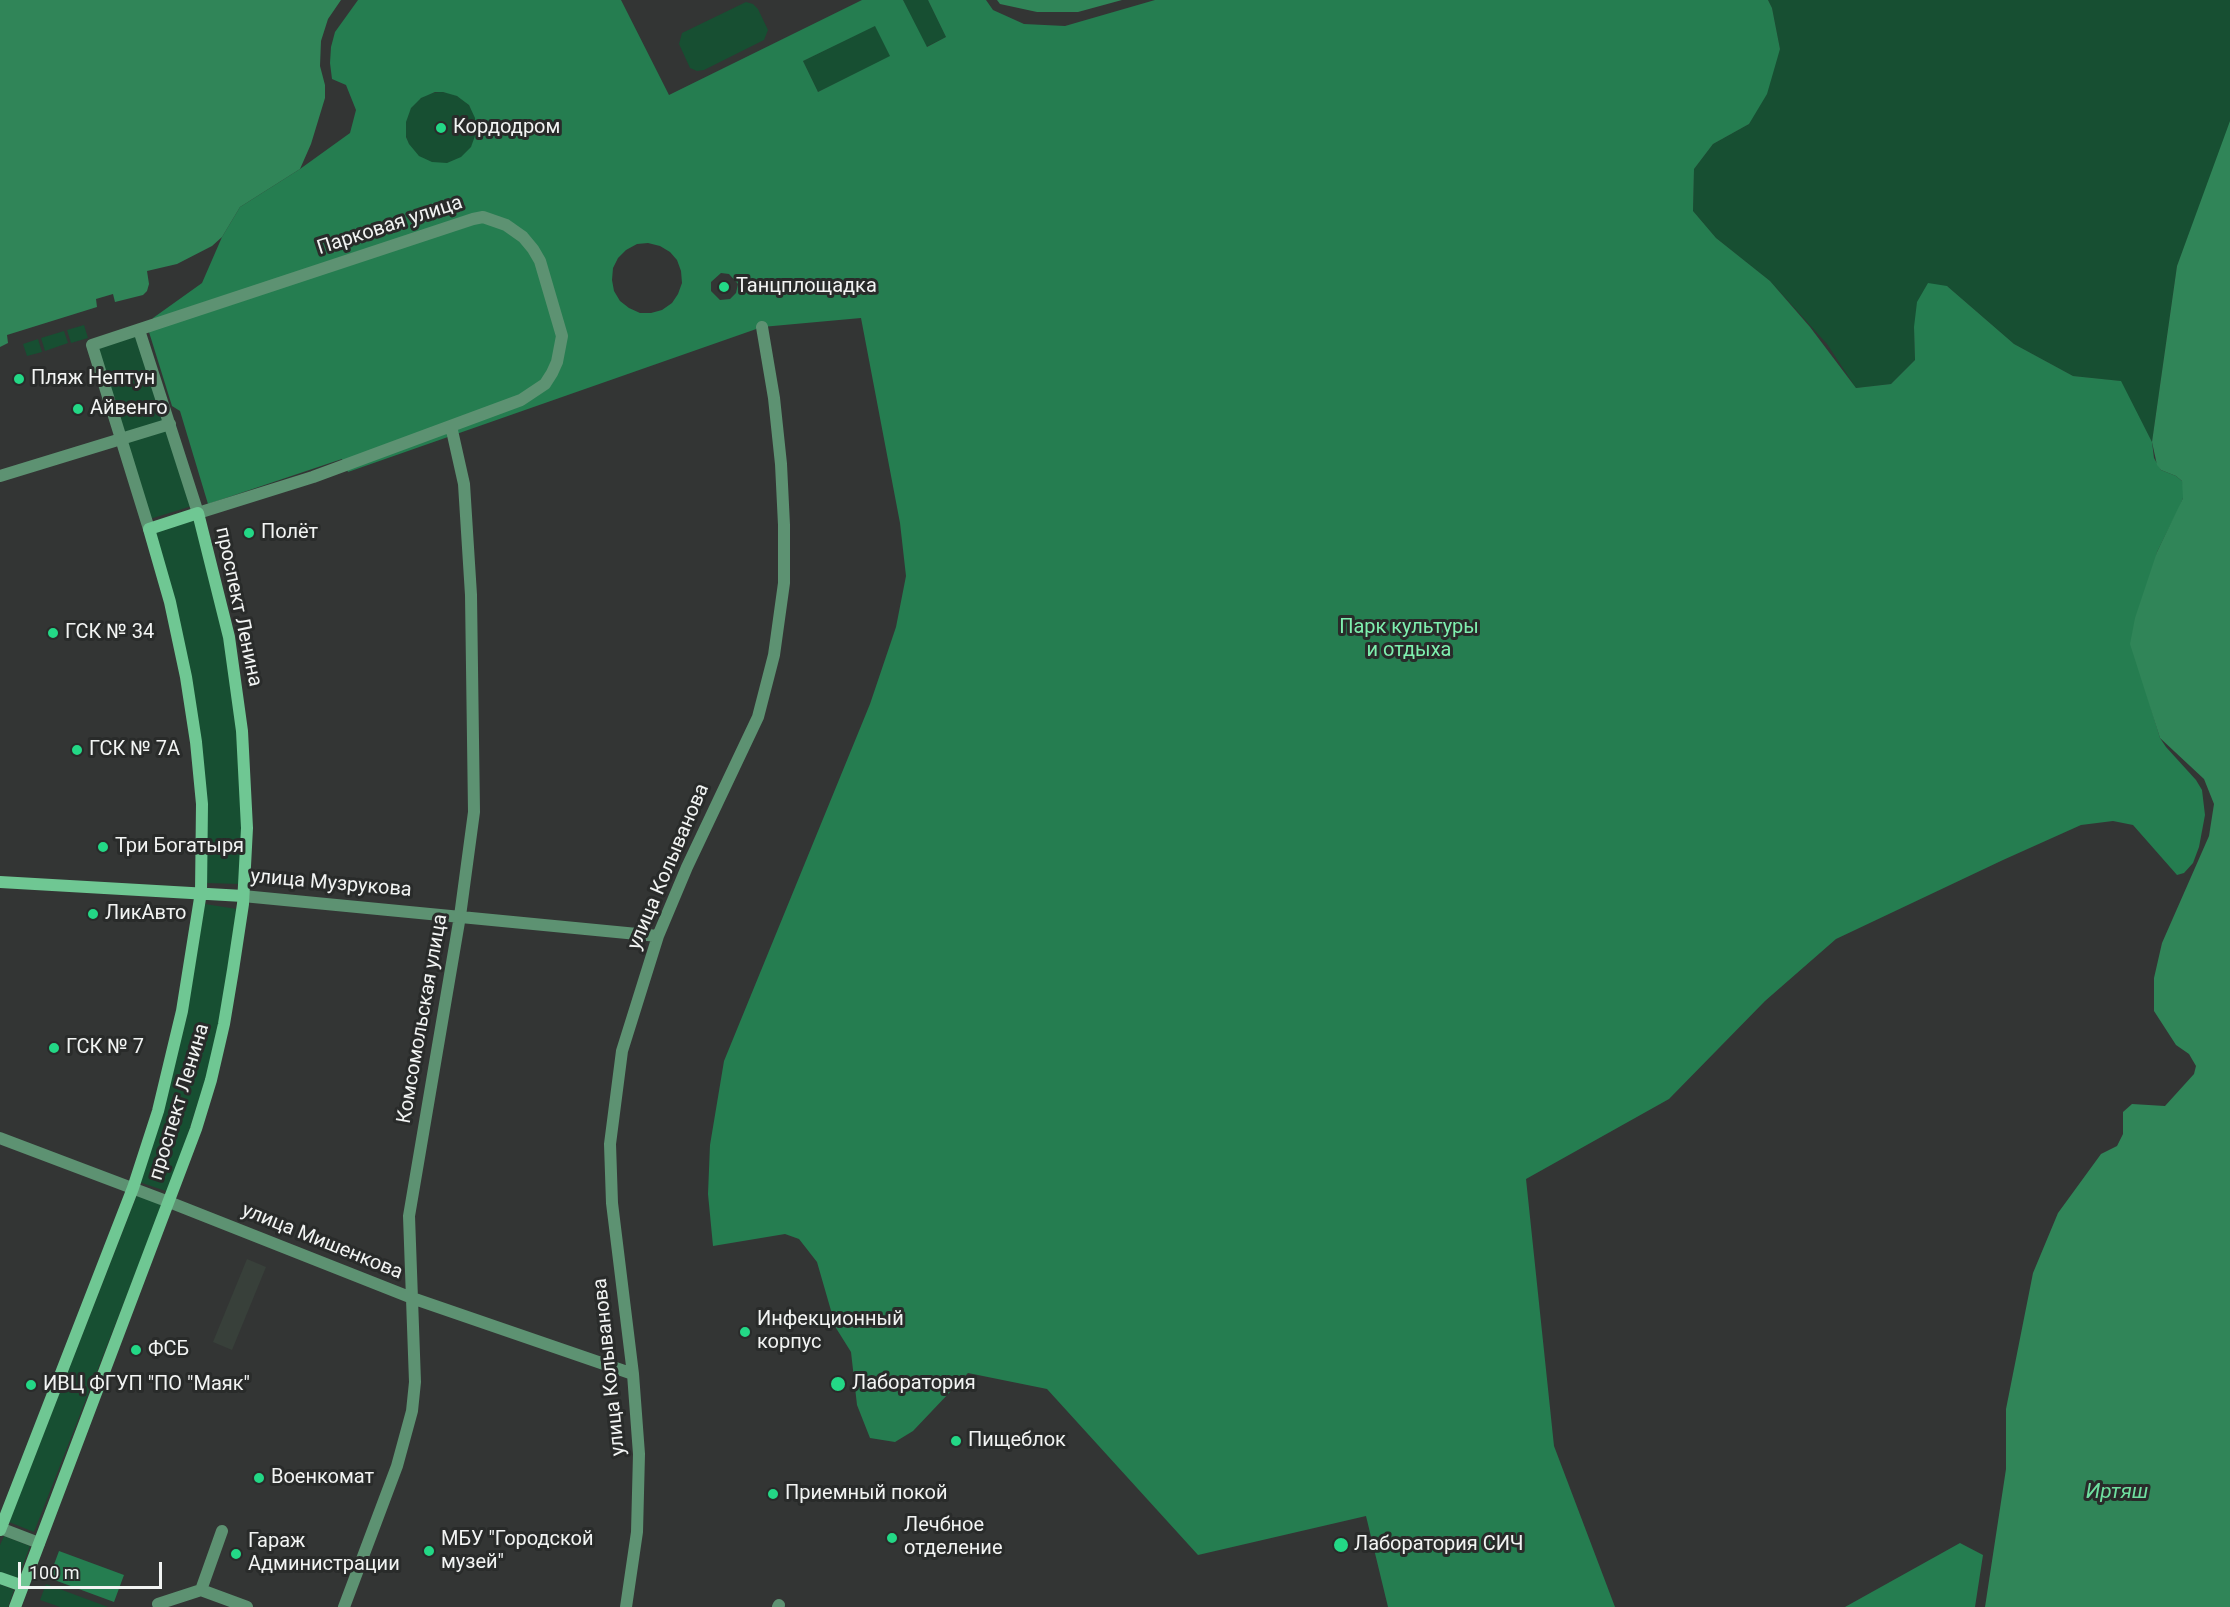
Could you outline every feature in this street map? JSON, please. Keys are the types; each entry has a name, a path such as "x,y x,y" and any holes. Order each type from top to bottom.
{"street":[{"name":"Парковая улица","path":"139,330 483,217 506,225 523,237 540,261 561,336 557,362 545,384 521,400 313,477 198,513"},
{"name":"улица Колыванова","path":"626,1607 638,1532 640,1485 633,1374 612,1203 610,1144 622,1051 658,936 687,867 758,717 774,655 784,583 784,525 774,398 762,327"},
{"name":"проспект Ленина","path":"0,1529 133,1188 158,1111 189,973 201,892 202,804 186,677 172,613 149,529 92,345 139,330 198,513 229,637 244,766 246,828 243,896 226,1013 211,1080 196,1129 15,1607"},
{"path":"0,476 170,424"},
{"name":"Комсомольская улица","path":"344,1607 406,1439 415,1382 409,1216 460,916 474,812 471,596 464,484 451,426"},
{"name":"проспект Ленина","path":"149,529 198,513"},
{"name":"улица Музрукова","path":"0,882 201,892 658,936"},
{"name":"улица Мишенкова","path":"0,1138 412,1298 633,1374"},
{"path":"0,1529 39,1543"},
{"path":"201,1590 222,1531"},
{"path":"0,1578 23,1586"},
{"path":"158,1605 201,1590 247,1607"}],"shaded area":[{"path":"903,0 928,0 946,37 926,47"},
{"path":"1768,0 2230,0 2230,126 2177,266 2152,442 2120,381 2073,376 2014,344 1947,286 1914,327 1915,360 1891,384 1856,388 1827,344 1770,281 1716,238 1693,211 1694,169 1713,144 1749,124 1780,49 1772,8"},
{"path":"746,2 758,9 768,30 764,40 704,70 697,71 690,68 679,44 682,33"},
{"path":"876,25 891,56 818,92 803,61"},
{"name":"Кордодром","path":"441,92 461,98 471,108 477,128 471,148 461,158 441,164 421,158 411,148 405,128 411,108 421,98"},
{"path":"84,325 88,338 71,343 67,330"},
{"path":"64,331 68,343 45,351 41,338"},
{"path":"137,333 166,422 124,434 97,346"},
{"path":"38,339 42,352 27,356 23,344"},
{"path":"167,428 192,506 150,519 126,441"},
{"path":"195,519 225,638 241,764 240,884 206,883 205,804 155,532"},
{"path":"205,904 237,909 218,1028 206,1078 169,1192 139,1182 186,1020"},
{"path":"137,1195 162,1205 34,1532 9,1522"},
{"path":"247,1259 266,1267 232,1350 213,1342"},
{"path":"4,1536 30,1546 18,1578 0,1572 0,1545"},
{"path":"0,1584 14,1590 8,1607 0,1607"},
{"path":"46,1584 108,1607 60,1607 40,1600"}],"green space":[{"name":"Парк культуры и отдыха","path":"358,0 621,0 669,95 862,0 903,0 927,47 946,37 928,0 986,0 993,10 1024,24 1065,26 1155,0 1768,0 1772,8 1780,49 1767,94 1749,124 1713,144 1694,169 1693,211 1716,238 1770,281 1810,327 1856,388 1891,384 1915,360 1914,327 1917,302 1928,283 1947,286 2014,344 2073,376 2121,381 2152,442 2154,458 2161,470 2176,476 2182,481 2184,489 2179,508 2157,552 2139,668 2160,738 2202,790 2205,815 2199,847 2193,863 2184,873 2177,875 2133,825 2113,821 2081,825 1836,939 1765,1001 1669,1099 1526,1179 1554,1446 1615,1607 1388,1607 1366,1516 1198,1555 1047,1389 968,1373 913,1431 895,1442 870,1438 857,1405 851,1352 836,1328 817,1262 799,1239 785,1234 713,1246 708,1194 710,1145 724,1061 870,704 896,627 906,576 900,523 861,318 762,327 348,472 342,459 208,504 180,411 172,406 149,332 153,318 202,283 222,237 240,207 300,169 350,133 356,110 346,85 332,79 331,47 335,32","holes":["875,26 890,56 818,92 803,61","435,92 443,92 457,96 469,105 475,118 476,133 471,147 461,157 447,163 432,162 419,156 409,144 406,137 406,122 411,108 421,98","648,243 660,246 677,260 682,283 672,303 662,310 640,313 620,301 614,291 613,268 618,258 637,244","721,273 729,274 738,284 736,293 730,299 720,300 711,291 711,282"]},
{"path":"1960,1543 1983,1555 1975,1607 1845,1607"},
{"path":"59,1551 124,1575 114,1602 49,1578"}],"water":[{"path":"0,0 341,0 328,19 321,41 320,66 325,85 325,98 311,144 300,169 240,207 222,237 212,246 177,264 147,271 149,284 143,295 115,302 113,294 96,299 97,307 7,335 8,343 0,347"},
{"path":"997,0 1122,0 1078,12 1037,12 1000,4"},
{"name":"Иртяш","path":"2230,121 2230,1607 1985,1607 2006,1469 2006,1409 2033,1273 2058,1213 2101,1154 2117,1146 2123,1134 2123,1112 2132,1104 2165,1106 2194,1074 2196,1066 2189,1054 2176,1045 2154,1011 2154,978 2162,943 2209,836 2214,804 2204,779 2160,738 2130,644 2135,618 2157,552 2183,498 2182,481 2161,470 2157,465 2152,442 2177,266"}],"place":[{"name":"Кордодром","path":"441,128"},
{"name":"Танцплощадка","path":"724,287"},
{"name":"Пляж Нептун","path":"19,379"},
{"name":"Айвенго","path":"78,409"},
{"name":"Полёт","path":"249,533"},
{"name":"ГСК № 34","path":"53,633"},
{"name":"ГСК № 7А","path":"77,750"},
{"name":"Три Богатыря","path":"103,847"},
{"name":"ЛикАвто","path":"93,914"},
{"name":"ГСК № 7","path":"54,1048"},
{"name":"Инфекционный корпус","path":"745,1332"},
{"name":"ФСБ","path":"136,1350"},
{"name":"Лаборатория","path":"838,1384"},
{"name":"ИВЦ ФГУП \"ПО \"Маяк\"","path":"31,1385"},
{"name":"Пищеблок","path":"956,1441"},
{"name":"Военкомат","path":"259,1478"},
{"name":"Приемный покой","path":"773,1494"},
{"name":"Лечбное отделение","path":"892,1538"},
{"name":"Лаборатория СИЧ","path":"1341,1545"},
{"name":"МБУ \"Городской музей\"","path":"429,1551"},
{"name":"Гараж Администрации","path":"236,1554"}]}
